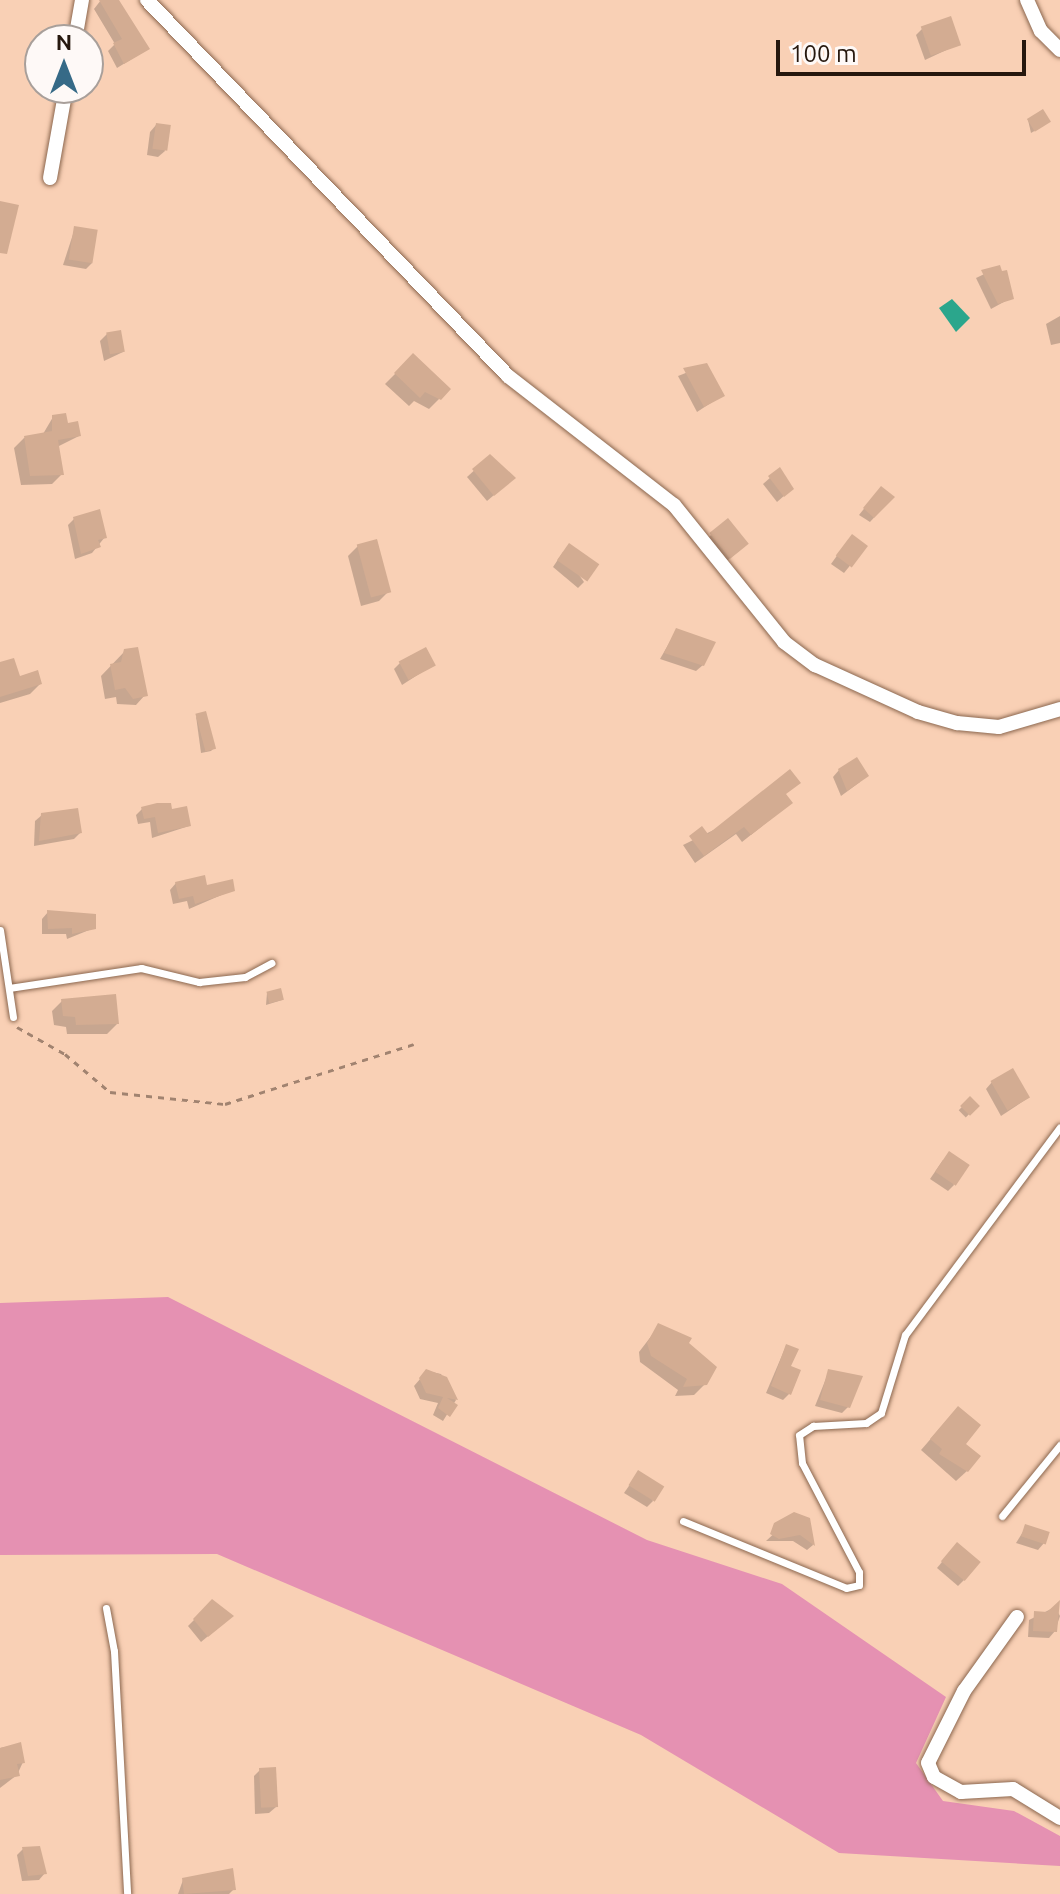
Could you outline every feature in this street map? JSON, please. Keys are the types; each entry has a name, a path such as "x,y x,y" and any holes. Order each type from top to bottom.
{"street":[{"path":"78,24 82,0"},
{"path":"147,0 508,376 674,505 784,642 815,665 918,712 957,723 999,727 1060,709"},
{"path":"1027,0 1041,31 1060,50"},
{"path":"50,178 63,104"},
{"path":"1017,1617 964,1691 928,1763 934,1777 961,1792 1013,1789 1060,1818"}],"lane":[{"path":"0,930 13,1017"},
{"path":"9,988 141,968 199,982 245,977 271,963"},
{"path":"683,1521 846,1588 859,1585 859,1572 802,1463 799,1435 813,1426 866,1423 881,1413 905,1335 1060,1127"},
{"path":"1002,1516 1060,1445"},
{"path":"106,1608 114,1651 127,1894"}],"path":[{"path":"13,1017 26,1036 65,1054 110,1092 225,1104 414,1044"}],"shaded area":[{"path":"168,1297 647,1540 782,1584 946,1697 916,1763 943,1801 1014,1811 1060,1836 1060,1866 839,1853 641,1735 217,1554 0,1555 0,1303"}],"water":[{"path":"952,299 970,318 956,332 939,308"}],"building":[{"path":"99,0 119,0 150,49 124,64 113,43 122,39"},
{"path":"951,16 961,45 931,56 921,26"},
{"path":"1043,109 1051,122 1035,132 1027,119"},
{"path":"156,123 171,125 167,151 152,149"},
{"path":"0,201 19,205 7,254 0,253"},
{"path":"74,226 98,230 92,263 69,260"},
{"path":"1000,265 1002,271 1007,270 1014,299 998,304 981,270"},
{"path":"121,330 125,352 110,354 106,333"},
{"path":"413,353 451,389 441,400 425,392 420,398 394,373"},
{"path":"707,363 725,396 704,407 683,368"},
{"path":"66,413 68,423 78,421 81,436 58,440 64,475 30,476 24,436 52,431 52,415"},
{"path":"490,454 516,478 494,496 472,469"},
{"path":"780,467 794,489 784,497 768,476"},
{"path":"881,486 895,497 874,518 863,508"},
{"path":"100,509 107,538 98,540 101,547 81,554 73,517"},
{"path":"728,518 749,544 730,559 709,533"},
{"path":"852,534 868,546 852,568 836,556"},
{"path":"377,539 391,592 371,598 357,544"},
{"path":"569,543 599,564 587,581 557,560"},
{"path":"676,628 716,642 704,666 664,653"},
{"path":"138,647 148,696 133,699 125,688 115,690 110,664 121,662 124,649"},
{"path":"426,647 436,666 408,680 399,662"},
{"path":"14,658 20,676 38,670 42,684 0,697 0,662"},
{"path":"206,711 216,749 205,752 195,714"},
{"path":"857,757 869,776 847,791 838,769"},
{"path":"790,769 801,783 786,794 793,803 751,835 744,827 704,856 689,836 702,826 708,834"},
{"path":"171,803 172,809 187,806 191,826 158,833 155,817 144,819 141,807"},
{"path":"78,808 82,833 39,841 41,813"},
{"path":"205,875 207,885 233,879 235,891 195,904 193,896 179,899 175,882"},
{"path":"47,910 96,914 96,929 72,934 72,928 48,929"},
{"path":"281,988 284,1000 269,1003 266,992"},
{"path":"116,994 119,1024 76,1025 75,1017 63,1016 61,999"},
{"path":"1013,1068 1030,1097 1007,1110 990,1081"},
{"path":"970,1096 980,1106 970,1116 960,1106"},
{"path":"949,1151 970,1165 956,1186 935,1172"},
{"path":"658,1323 692,1338 689,1343 717,1367 707,1385 683,1387 687,1379 651,1356 647,1343"},
{"path":"786,1344 799,1349 791,1366 801,1370 791,1395 771,1386"},
{"path":"426,1369 447,1377 458,1400 447,1398 458,1405 450,1417 438,1408 443,1397 426,1393 419,1378"},
{"path":"828,1369 863,1376 850,1408 820,1400"},
{"path":"958,1406 981,1425 966,1444 981,1456 968,1472 939,1454 942,1449 930,1439"},
{"path":"638,1470 664,1486 655,1502 628,1485"},
{"path":"794,1512 810,1518 815,1546 800,1535 779,1539 770,1534 774,1523"},
{"path":"1025,1524 1050,1532 1046,1544 1021,1536"},
{"path":"957,1542 981,1562 965,1581 941,1561"},
{"path":"212,1599 234,1616 208,1637 193,1619"},
{"path":"1060,1600 1057,1632 1033,1631 1034,1611 1047,1612"},
{"path":"21,1742 25,1763 17,1764 20,1776 0,1780 0,1748"},
{"path":"276,1767 278,1807 261,1808 259,1768"},
{"path":"40,1846 47,1874 28,1876 22,1847"},
{"path":"233,1868 236,1890 184,1894 182,1878"}]}
